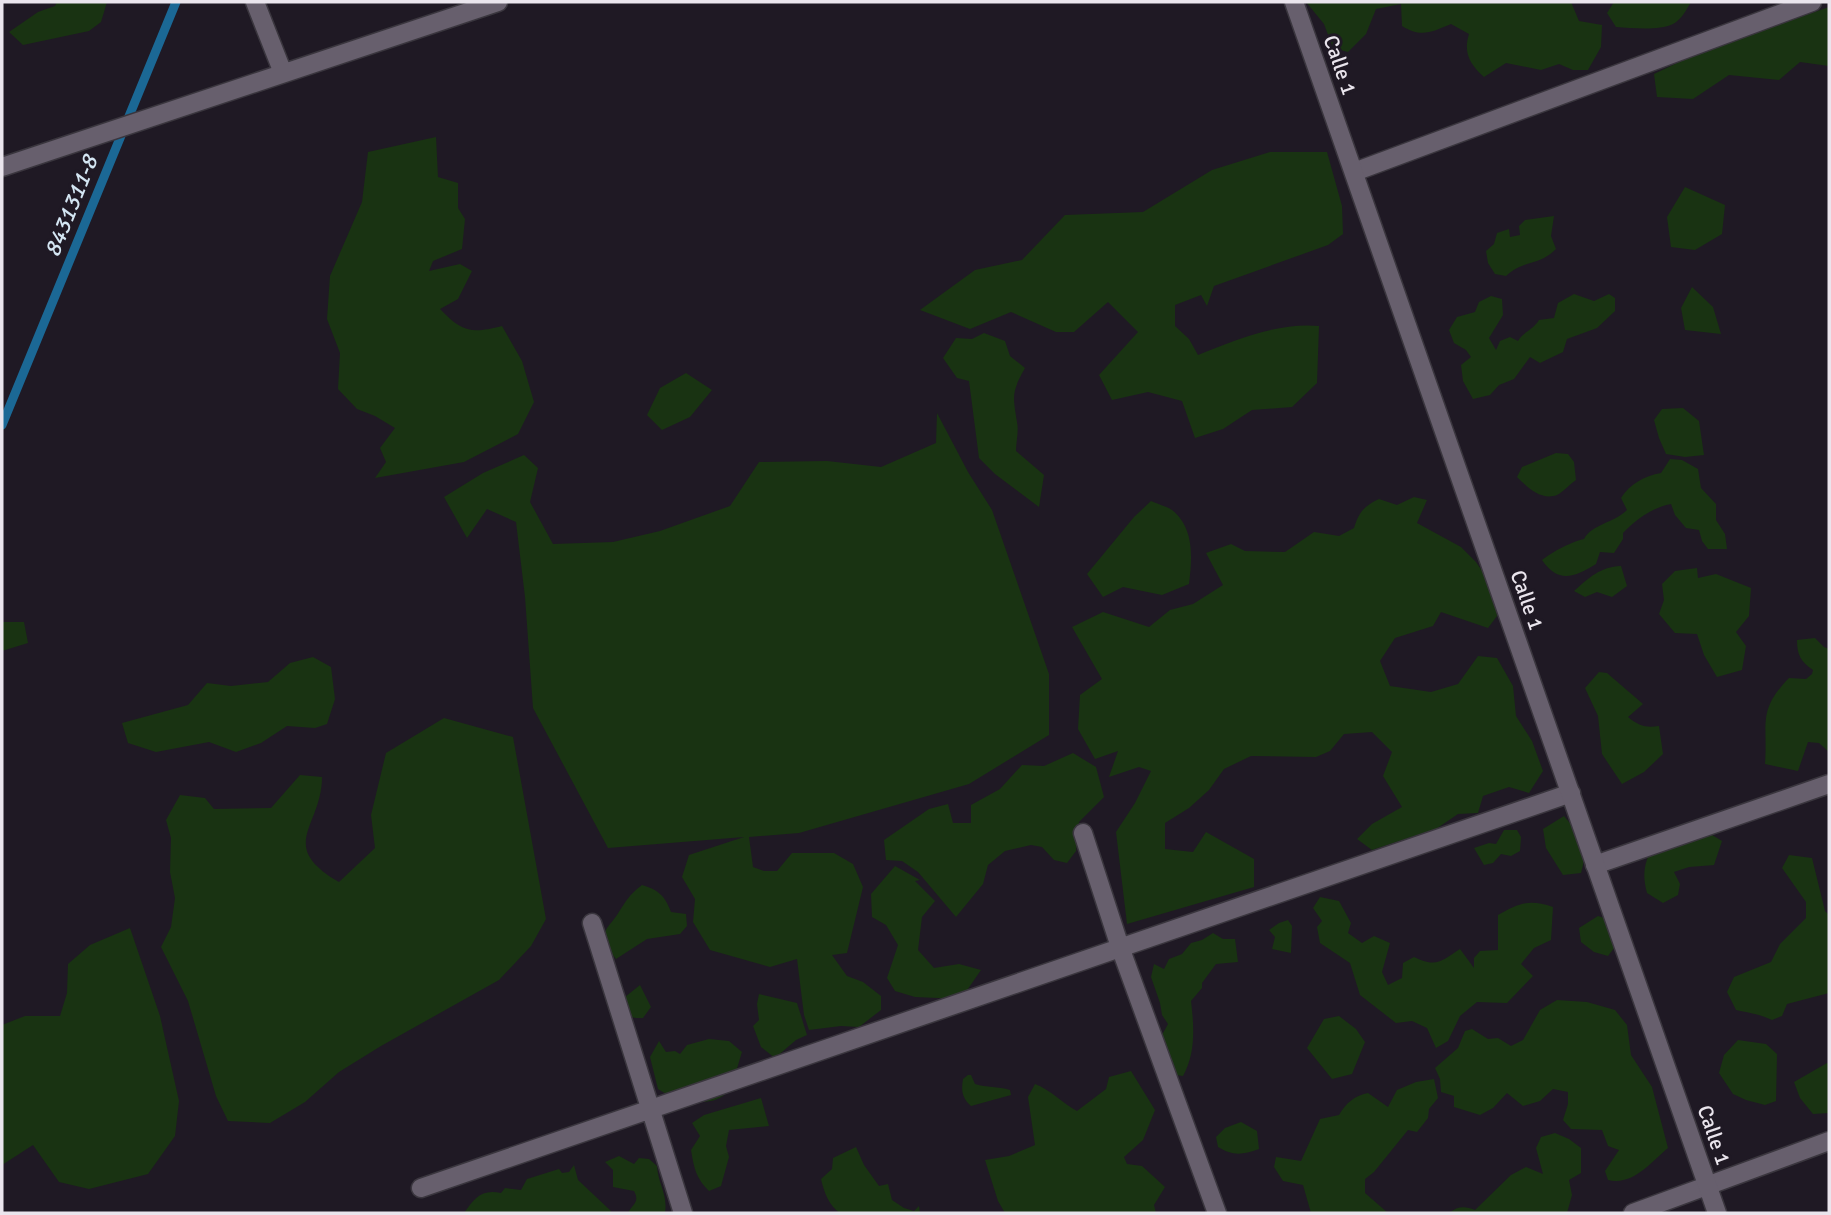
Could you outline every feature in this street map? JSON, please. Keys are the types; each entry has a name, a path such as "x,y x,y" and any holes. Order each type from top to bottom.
{"street":[{"path":"255,2 283,73"},
{"path":"2,167 498,2"},
{"name":"Calle 1","path":"1294,2 1717,1213"},
{"path":"1354,172 1812,2"},
{"path":"1595,865 1829,783"},
{"path":"421,1188 1570,793"},
{"path":"1083,833 1120,947 1217,1213"},
{"path":"592,923 683,1213"},
{"path":"1633,1213 1829,1141"}],"green space":[{"path":"57,2 107,2 101,22 89,31 23,45 9,32 38,12 55,6"},
{"path":"1306,2 1571,2 1579,21 1602,25 1601,47 1588,70 1573,70 1559,64 1541,70 1506,63 1484,77 1467,53 1469,34 1451,24 1432,31 1415,32 1402,26 1401,4 1376,9 1366,34 1348,52 1333,48 1324,24"},
{"path":"1614,2 1691,2 1673,24 1660,28 1645,28 1616,27 1607,13"},
{"path":"1829,7 1829,66 1800,62 1779,80 1729,75 1693,99 1657,97 1654,74 1702,51"},
{"path":"436,137 438,177 458,183 458,208 465,219 462,249 433,261 429,271 460,264 472,271 458,299 440,309 461,327 468,329 482,330 502,326 522,361 534,402 518,434 464,462 375,478 386,462 380,448 395,428 357,409 338,389 340,353 327,319 330,276 362,202 368,152"},
{"path":"1270,152 1327,152 1342,206 1343,234 1328,245 1214,286 1207,306 1201,295 1175,305 1175,326 1189,339 1198,355 1273,329 1319,326 1317,383 1292,407 1252,410 1223,429 1195,438 1182,401 1148,392 1112,400 1099,375 1138,332 1108,302 1074,332 1056,332 1011,312 970,329 920,310 975,270 1022,260 1065,215 1143,212 1212,170"},
{"path":"1685,187 1725,205 1722,234 1695,250 1671,247 1667,217"},
{"path":"1554,216 1551,236 1556,249 1506,276 1495,274 1488,263 1486,251 1494,244 1497,233 1509,229 1510,237 1520,235 1519,226 1525,220"},
{"path":"1692,287 1713,307 1721,334 1685,330 1681,308"},
{"path":"1574,294 1594,301 1609,294 1615,298 1615,311 1597,328 1567,339 1563,352 1540,363 1530,357 1514,379 1499,385 1490,395 1473,399 1463,381 1461,365 1471,357 1466,350 1454,343 1449,330 1457,317 1475,312 1479,302 1491,296 1502,299 1503,315 1489,338 1496,350 1500,341 1510,337 1518,341 1539,320 1554,318 1558,303"},
{"path":"984,333 1005,341 1010,356 1025,368 1014,395 1018,429 1016,451 1044,475 1039,507 995,474 979,458 969,381 957,378 943,358 956,338 972,339"},
{"path":"686,373 712,390 690,417 662,430 647,415 660,388"},
{"path":"1683,408 1699,421 1704,455 1685,457 1666,454 1654,420 1662,409"},
{"path":"937,413 968,472 992,510 1049,674 1049,735 969,784 799,833 749,837 753,867 764,871 777,871 792,853 834,853 853,864 863,887 847,953 832,955 847,976 863,982 881,996 881,1010 859,1027 809,1030 804,1015 797,959 770,967 710,950 693,922 695,899 682,877 689,855 744,837 608,848 533,708 525,597 516,522 487,509 467,538 444,497 483,473 524,455 538,468 530,502 553,544 613,542 660,531 730,506 759,462 827,461 881,467 936,443"},
{"path":"1556,453 1568,454 1574,462 1576,480 1559,494 1540,495 1517,477 1522,467"},
{"path":"1670,459 1682,460 1698,469 1701,488 1716,504 1716,520 1725,534 1727,549 1708,549 1699,530 1686,528 1675,515 1671,504 1657,508 1639,519 1623,533 1623,539 1614,553 1600,552 1596,564 1588,569 1567,576 1554,573 1548,568 1542,560 1563,547 1584,539 1592,530 1622,514 1627,510 1621,498 1625,493 1638,481 1661,473"},
{"path":"1414,497 1427,500 1417,523 1461,547 1476,562 1493,587 1497,616 1488,628 1441,612 1433,626 1395,638 1380,661 1390,686 1431,692 1458,684 1478,656 1497,658 1513,686 1516,716 1532,741 1543,771 1529,793 1509,787 1483,796 1478,813 1458,814 1436,829 1372,850 1357,839 1372,824 1402,807 1383,776 1392,752 1372,732 1344,734 1330,751 1316,757 1251,756 1224,769 1209,790 1189,808 1165,823 1165,849 1193,852 1206,832 1254,859 1254,887 1127,924 1116,832 1151,771 1139,767 1109,777 1118,751 1095,759 1078,729 1080,695 1102,679 1072,627 1103,612 1149,627 1170,610 1193,604 1223,585 1206,553 1231,544 1245,551 1285,552 1314,532 1339,536 1354,528 1363,510 1379,499 1397,505"},
{"path":"1151,501 1172,510 1185,526 1191,554 1189,584 1162,595 1123,587 1103,597 1087,574 1134,517"},
{"path":"1621,566 1627,586 1612,597 1597,592 1585,597 1574,591 1601,571"},
{"path":"1697,568 1698,578 1716,574 1751,588 1749,616 1736,632 1746,646 1742,670 1717,677 1704,655 1697,634 1675,633 1659,614 1664,600 1662,584 1675,571"},
{"path":"2,622 24,622 28,643 2,651"},
{"path":"1815,638 1829,649 1829,752 1819,743 1808,742 1798,771 1765,764 1768,709 1779,689 1789,678 1806,679 1812,674 1813,670 1800,658 1797,640"},
{"path":"313,657 331,667 335,699 327,724 315,728 287,726 261,743 236,752 209,742 156,752 128,743 122,723 188,705 207,683 231,686 268,682 290,663"},
{"path":"1599,672 1607,673 1643,704 1628,717 1643,726 1659,726 1663,754 1644,772 1622,784 1602,754 1598,716 1585,688"},
{"path":"444,718 513,737 546,919 531,946 499,980 339,1072 305,1102 270,1123 228,1121 216,1096 188,1001 161,947 171,927 175,898 170,872 171,838 166,820 180,795 205,798 214,809 271,808 300,775 322,777 306,846 310,857 320,869 339,882 375,848 371,815 386,753"},
{"path":"1073,753 1096,767 1104,797 1079,822 1076,851 1067,863 1054,860 1042,847 1031,845 1005,851 988,865 983,884 956,917 918,872 902,861 886,860 884,840 929,809 948,804 953,823 971,823 971,805 1000,789 1022,765 1044,766"},
{"path":"1564,816 1582,842 1584,856 1581,873 1563,875 1546,848 1543,829"},
{"path":"1504,830 1517,830 1521,837 1520,851 1511,856 1501,854 1493,863 1484,865 1474,848 1489,843 1496,844"},
{"path":"1704,830 1722,841 1714,865 1689,867 1674,872 1680,884 1678,895 1663,903 1647,893 1644,872 1650,852"},
{"path":"1789,855 1812,858 1825,911 1829,915 1829,993 1787,1004 1782,1016 1772,1020 1736,1010 1727,992 1734,977 1771,962 1780,944 1806,918 1806,902 1782,868"},
{"path":"895,866 920,880 915,881 935,901 922,917 918,950 934,968 959,964 981,970 961,999 915,997 895,991 887,978 898,945 886,925 872,917 871,894"},
{"path":"642,885 661,894 671,912 686,914 687,926 680,934 647,939 616,959 604,944 606,931 628,898"},
{"path":"1320,897 1339,901 1351,923 1348,933 1362,943 1374,936 1390,943 1382,972 1388,985 1402,978 1403,963 1414,957 1428,962 1439,962 1460,949 1474,968 1474,958 1480,951 1498,950 1498,915 1518,905 1537,903 1553,907 1551,940 1534,948 1521,964 1533,976 1507,1003 1477,1002 1460,1016 1448,1041 1436,1048 1427,1028 1412,1021 1396,1023 1360,995 1350,963 1320,943 1317,927 1322,921 1313,908"},
{"path":"1598,916 1610,920 1618,943 1608,956 1594,952 1581,942 1579,928"},
{"path":"1288,920 1292,926 1291,953 1272,949 1275,937 1269,930"},
{"path":"130,928 160,1016 179,1101 175,1136 148,1174 89,1189 59,1182 33,1145 2,1165 2,1025 25,1016 60,1016 67,993 68,964 90,945"},
{"path":"1213,933 1223,939 1235,939 1238,962 1216,964 1191,1001 1192,1049 1183,1076 1176,1075 1169,1066 1162,1035 1168,1024 1162,1015 1151,977 1154,964 1164,969 1169,959 1182,954 1191,943"},
{"path":"640,985 651,1007 643,1018 629,1016 625,1011 625,997"},
{"path":"759,994 797,1003 807,1035 796,1040 775,1058 761,1047 753,1026 759,1020"},
{"path":"1557,1000 1587,1002 1615,1010 1627,1025 1631,1055 1652,1087 1668,1148 1648,1166 1625,1180 1608,1180 1605,1171 1619,1150 1608,1146 1602,1130 1571,1129 1563,1120 1568,1104 1568,1092 1553,1089 1540,1101 1523,1106 1507,1093 1493,1108 1480,1115 1454,1107 1454,1096 1441,1092 1440,1079 1435,1068 1458,1048 1465,1031 1472,1029 1488,1039 1498,1038 1511,1046 1523,1040 1540,1010"},
{"path":"1339,1016 1356,1029 1365,1042 1352,1074 1332,1079 1307,1048 1324,1019"},
{"path":"709,1039 729,1041 742,1052 730,1089 723,1096 715,1100 695,1102 674,1097 658,1089 650,1057 659,1041 666,1052 675,1051 680,1054 687,1045"},
{"path":"1738,1040 1766,1044 1777,1054 1776,1101 1765,1105 1733,1094 1719,1073 1724,1055"},
{"path":"1827,1063 1829,1113 1813,1114 1800,1098 1794,1082"},
{"path":"1131,1071 1155,1110 1143,1140 1124,1157 1127,1164 1142,1166 1165,1187 1154,1205 1156,1213 1005,1213 998,1201 985,1160 1009,1156 1035,1145 1028,1097 1035,1084 1077,1111 1106,1089 1109,1077"},
{"path":"971,1075 975,1084 1010,1090 1011,1095 971,1106 962,1091 963,1079"},
{"path":"1434,1079 1438,1098 1429,1109 1428,1118 1417,1132 1408,1130 1374,1172 1365,1179 1365,1193 1388,1213 1311,1213 1303,1185 1283,1181 1274,1167 1276,1157 1301,1161 1320,1119 1339,1115 1355,1098 1368,1093 1388,1107 1397,1090 1416,1082"},
{"path":"761,1098 769,1126 729,1130 726,1146 729,1157 721,1186 709,1191 698,1177 693,1162 691,1150 700,1136 692,1123 704,1115"},
{"path":"1241,1122 1257,1131 1259,1149 1238,1154 1218,1147 1216,1137 1225,1128"},
{"path":"1555,1133 1581,1148 1581,1173 1569,1180 1572,1195 1567,1213 1449,1213 1462,1207 1475,1210 1511,1175 1526,1167 1543,1174 1536,1148 1541,1137"},
{"path":"856,1147 864,1165 879,1186 888,1184 892,1200 914,1211 919,1206 920,1213 840,1213 833,1207 821,1179 832,1169 833,1158"},
{"path":"619,1156 634,1164 639,1158 649,1159 657,1166 665,1200 665,1213 628,1213 636,1195 634,1191 613,1187 613,1170 605,1162"},
{"path":"574,1165 578,1180 611,1211 610,1213 464,1213 475,1199 483,1194 501,1193 505,1188 521,1190 527,1179 559,1169 562,1173 569,1172"}],"waterway":[{"name":"8431311-8","path":"2,425 176,2"}]}
